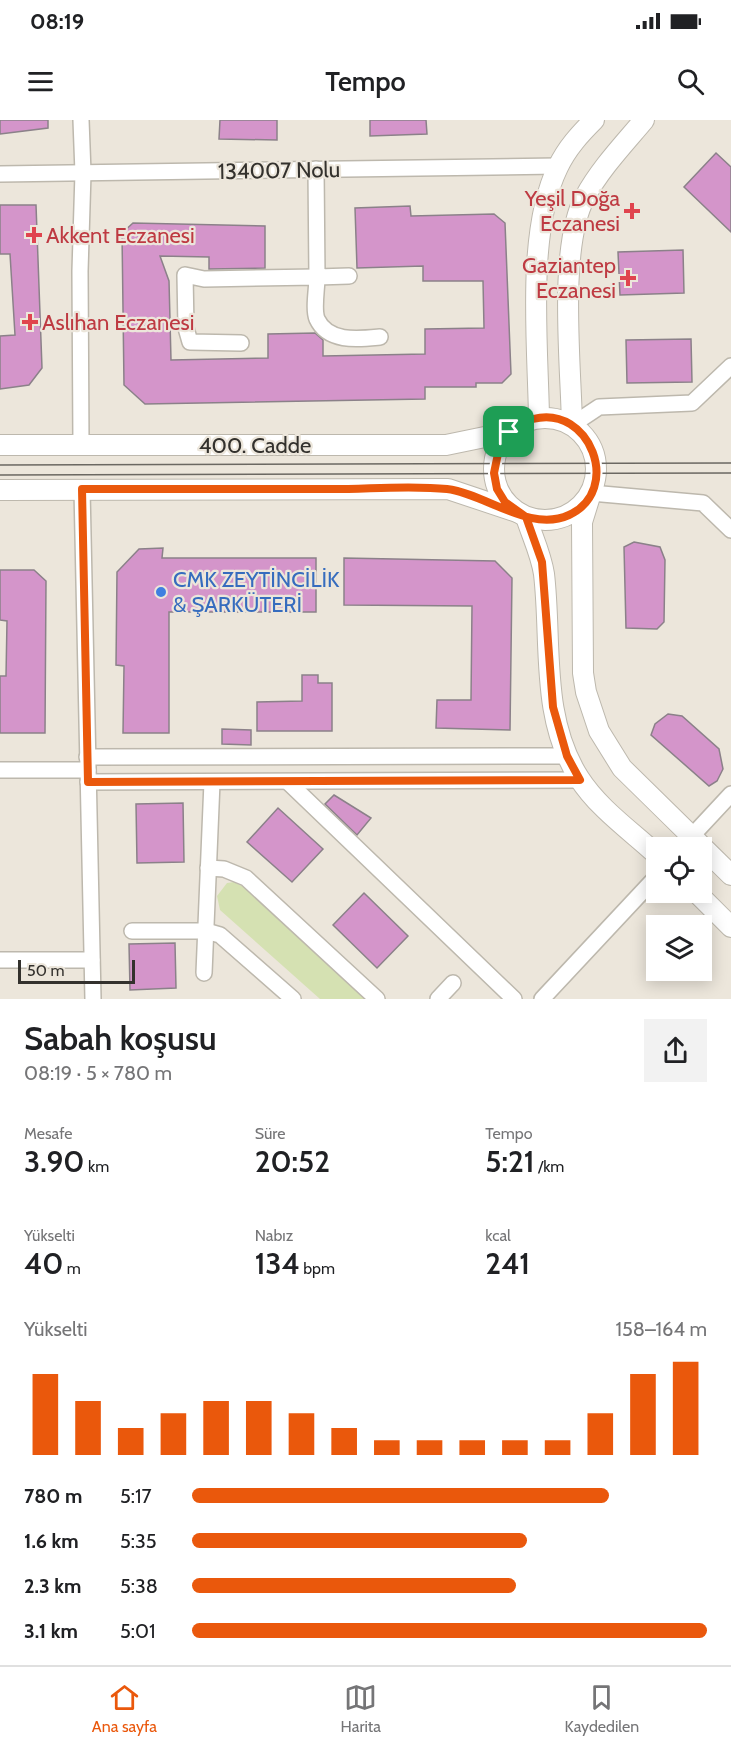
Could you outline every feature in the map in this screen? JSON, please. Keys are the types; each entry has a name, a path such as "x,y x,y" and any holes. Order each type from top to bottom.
{"main road":[{"path":"539,418 537,260 542,211 558,166 573,141 594,120"},
{"path":"572,425 569,258 575,228 585,198 644,120"},
{"path":"646,845 594,797 580,780 567,756 553,707 542,562 521,515 501,495 494,473 500,444 509,432 530,420 556,418 572,425 584,435 593,448 597,478 582,522 581,574 583,673 589,703 598,731 622,768 691,837"},
{"name":"400. Cadde","path":"0,445 446,446 509,432"},
{"name":"400. Cadde","path":"0,490 448,489 521,515"},
{"path":"521,515 541,521 570,515 582,506 591,493"},
{"path":"712,857 731,875"},
{"path":"707,903 731,927"}],"street":[{"path":"81,120 83,172 80,271 81,445"},
{"name":"134007 Nolu","path":"0,174 558,166"},
{"path":"316,170 316,318 333,336 362,339 380,337"},
{"path":"241,343 190,342 186,328 185,275 204,279 349,276"},
{"path":"572,425 599,407 692,403 731,366"},
{"path":"82,489 93,999"},
{"path":"591,493 703,503 731,530"},
{"path":"0,770 567,756"},
{"path":"88,769 212,782 580,780"},
{"path":"204,973 212,782"},
{"path":"288,782 514,999"},
{"path":"691,837 731,794"},
{"path":"208,868 232,871 246,878 377,999"},
{"path":"542,999 646,888"},
{"path":"132,931 206,931 220,935 237,947 293,999"},
{"path":"0,960 92,960"},
{"path":"438,999 453,983"}],"green space":[{"path":"234,882 246,888 369,999 320,999 220,910 217,896 227,883"}],"building":[{"path":"0,120 48,120 48,128 0,134"},
{"path":"220,120 277,120 277,140 219,139"},
{"path":"370,120 426,120 427,134 370,136"},
{"path":"716,153 731,167 731,232 684,187"},
{"path":"0,205 36,205 42,368 29,385 0,389 0,336 15,335 10,254 0,254"},
{"path":"410,206 411,216 494,214 505,223 511,374 502,383 476,383 476,387 425,387 425,399 145,404 124,385 122,233 133,223 265,226 265,268 209,269 209,257 160,256 169,281 171,360 268,358 268,334 315,333 323,340 323,356 425,354 425,329 484,328 483,281 423,281 423,266 357,268 355,208"},
{"path":"683,250 684,293 620,295 618,252"},
{"path":"691,339 692,382 627,383 626,340"},
{"path":"634,542 660,547 665,560 664,622 657,629 626,628 624,547"},
{"path":"163,548 162,558 316,558 316,612 169,612 169,733 123,733 124,666 116,665 117,572 139,549"},
{"path":"344,558 495,561 512,578 510,730 436,728 437,700 471,700 472,606 344,605"},
{"path":"0,570 34,570 46,581 45,733 0,733 0,676 6,676 7,621 0,620"},
{"path":"302,675 318,675 318,683 332,683 332,731 257,731 257,702 302,701"},
{"path":"668,714 682,716 719,749 723,769 717,781 709,786 651,735 655,724"},
{"path":"222,729 251,730 251,745 222,744"},
{"path":"334,795 371,818 357,835 325,804"},
{"path":"183,803 184,862 137,863 136,804"},
{"path":"278,808 323,849 292,882 247,842"},
{"path":"364,893 408,936 377,968 333,925"},
{"path":"175,943 176,988 130,990 129,944"}],"tram line":[{"path":"0,465 731,463"},
{"path":"0,475 731,473"}],"place":[{"name":"Yeşil Doğa Eczanesi","path":"632,211"},
{"name":"Akkent Eczanesi","path":"34,235"},
{"name":"Gaziantep Eczanesi","path":"628,278"},
{"name":"Aslıhan Eczanesi","path":"30,322"},
{"name":"CMK ZEYTİNCİLİK & ŞARKÜTERİ","path":"161,592"}],"route":[{"path":"509,432 500,444 495,459 494,473 497,489 505,502 526,517 542,562 553,707 558,732 567,756 580,780 88,782 82,489 448,489 526,517 541,521 556,520 570,515 582,506 597,478 597,464 593,448 584,435 572,425 556,418 530,420 509,432"}]}
